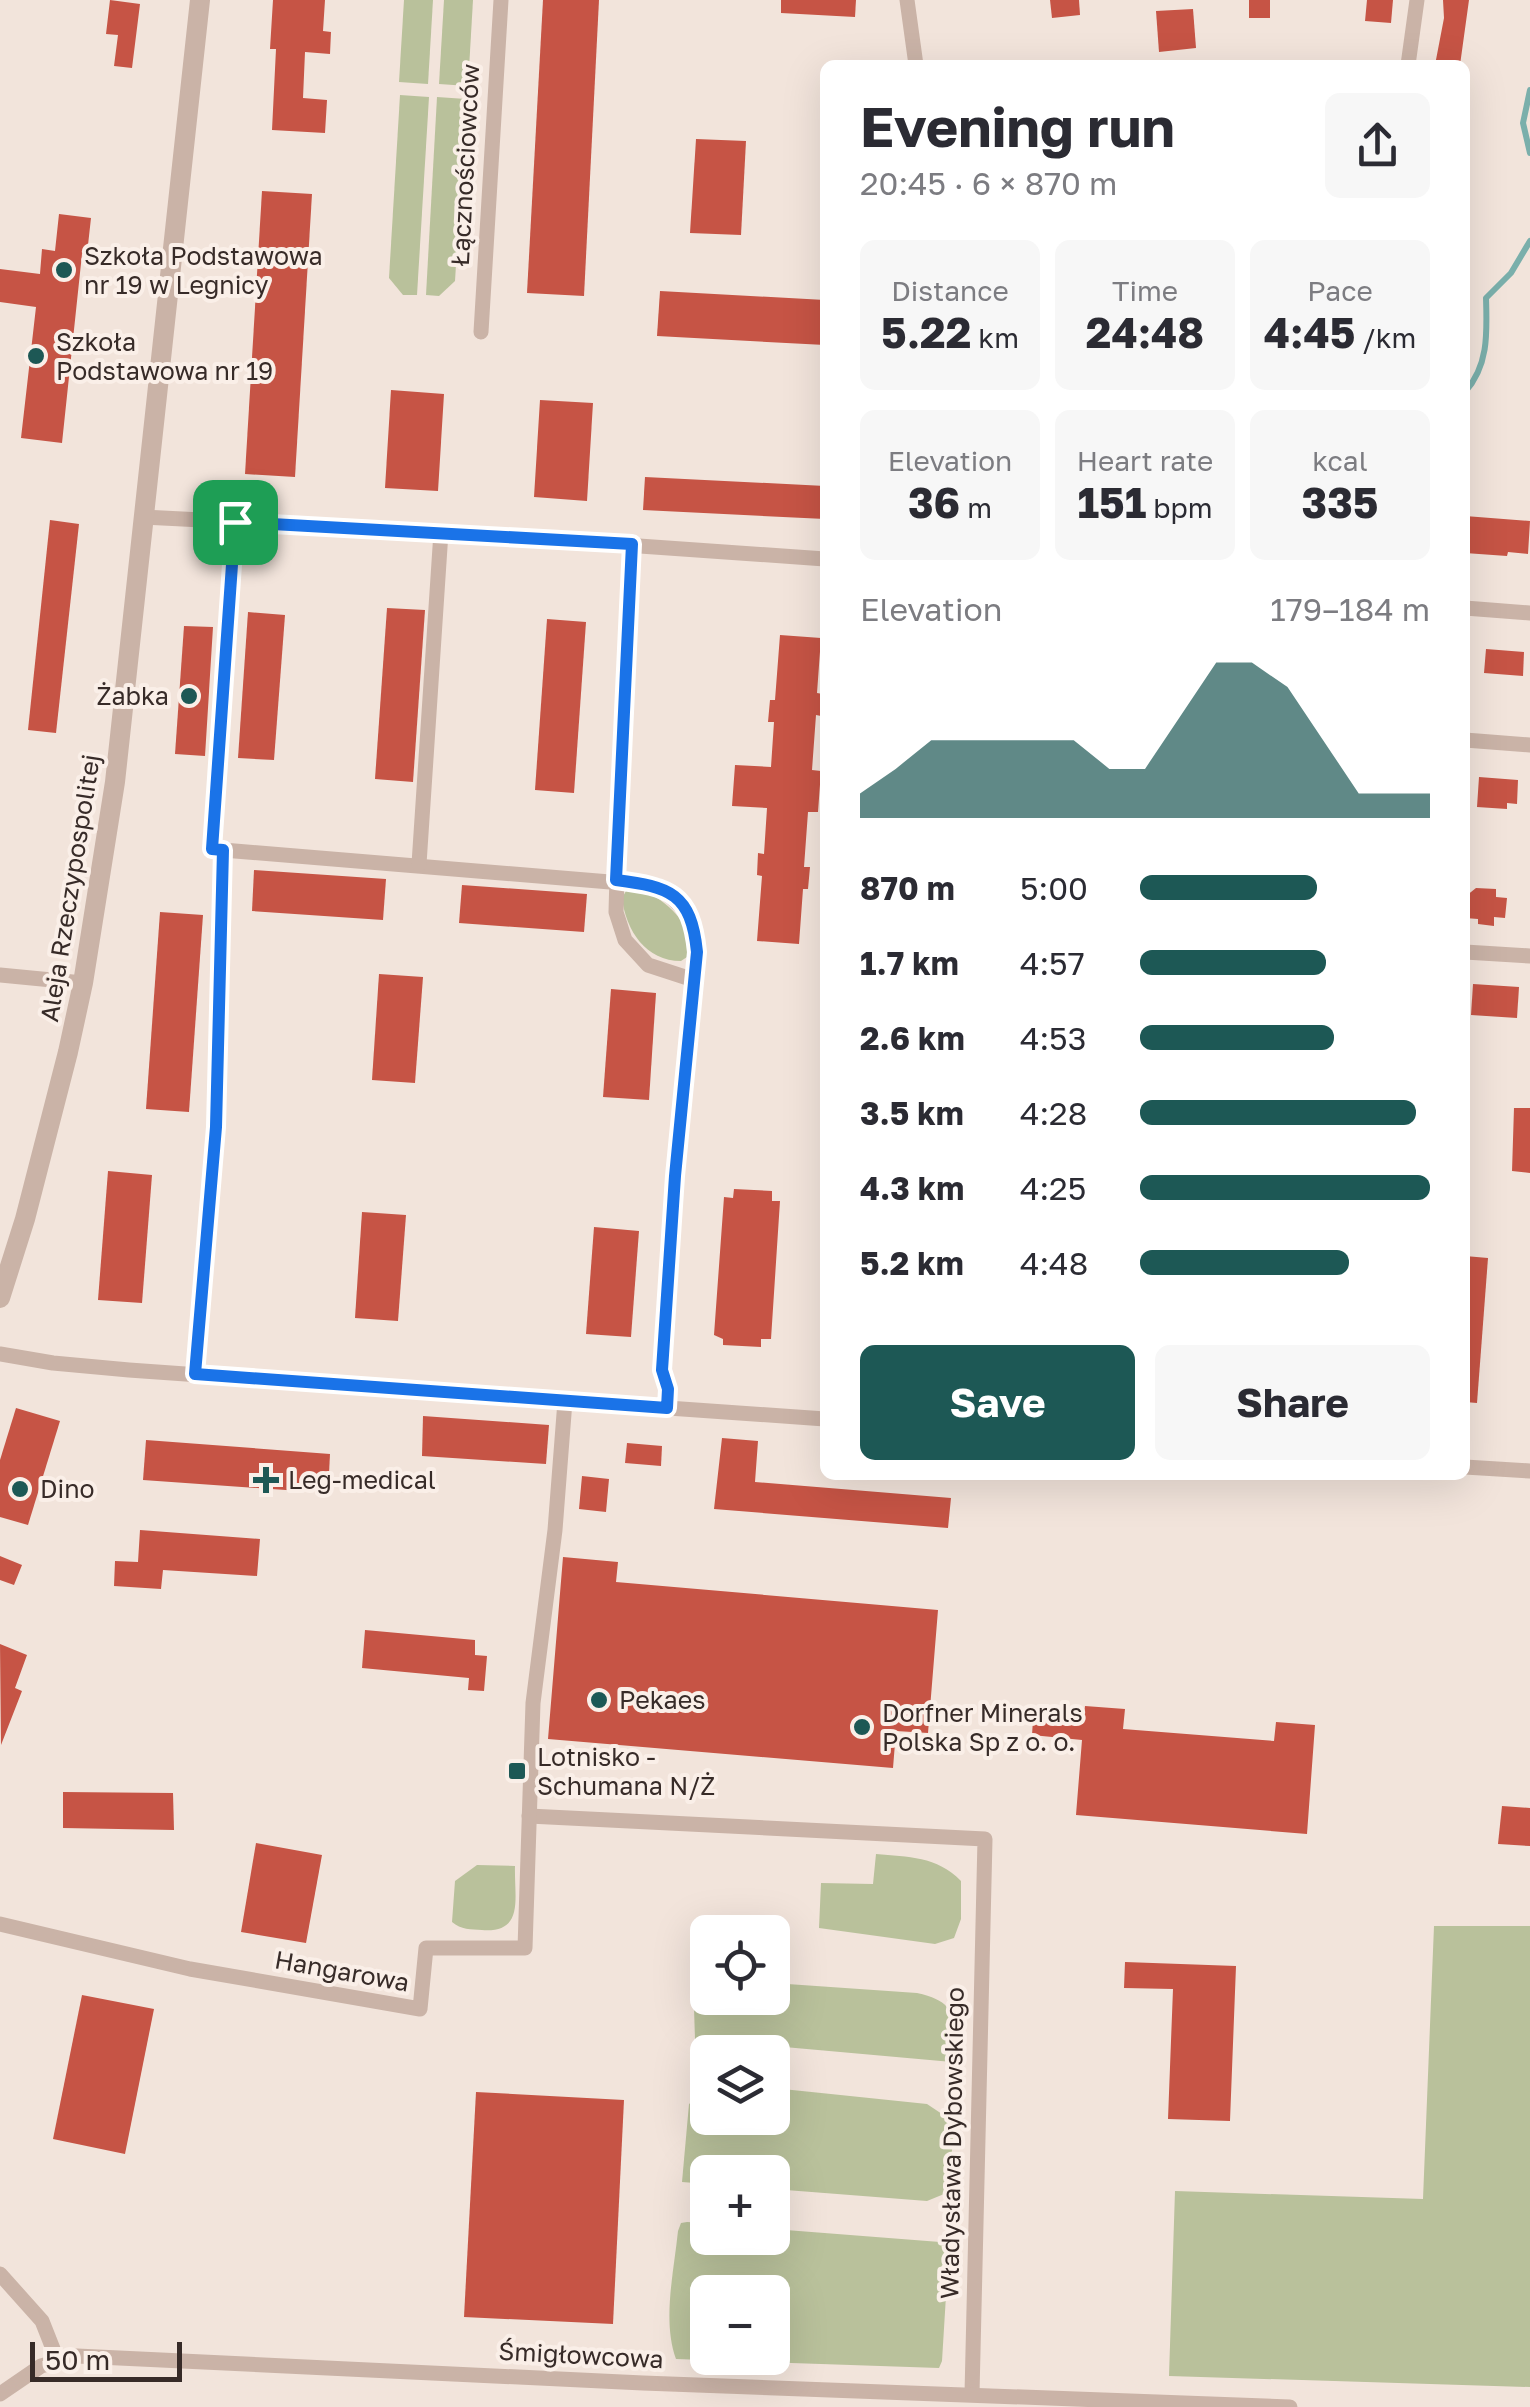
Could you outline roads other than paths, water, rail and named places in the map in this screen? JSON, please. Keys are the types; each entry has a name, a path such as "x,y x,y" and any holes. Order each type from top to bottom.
{"street":[{"name":"Aleja Rzeczypospolitej","path":"0,1298 25,1220 83,982 115,782 200,0"},
{"name":"Łącznościowców","path":"482,332 500,0"},
{"path":"908,0 915,60"},
{"path":"1409,60 1417,0"},
{"path":"142,517 441,532 820,559"},
{"path":"235,522 212,849 658,886 682,905 694,922 697,952 662,1370 668,1389 667,1408"},
{"path":"419,864 441,532"},
{"path":"632,544 616,912 625,940 648,965 694,980"},
{"path":"1470,608 1530,613"},
{"path":"1470,740 1530,746"},
{"path":"195,1374 216,1127 223,850"},
{"path":"1470,952 1530,956"},
{"path":"0,975 83,982"},
{"path":"0,1354 54,1363 820,1420"},
{"path":"529,1816 533,1703 556,1530 565,1402"},
{"path":"1470,1467 1530,1472"},
{"name":"Władysława Dybowskiego","path":"529,1816 985,1839 972,2394"},
{"name":"Hangarowa","path":"0,1924 190,1970 420,2009 426,1948 525,1948 529,1816"},
{"path":"0,2274 42,2321 56,2359"},
{"name":"Śmigłowcowa","path":"0,2394 56,2359 78,2356 643,2383 1290,2407"}],"waterway":[{"path":"1530,90 1523,123 1530,153"},
{"path":"1470,386 1482,359 1486,298 1511,273 1530,241"}],"place":[{"name":"Szkoła Podstawowa nr 19 w Legnicy","path":"64,270"},
{"name":"Szkoła Podstawowa nr 19","path":"36,356"},
{"name":"Żabka","path":"189,696"},
{"name":"Leg-medical","path":"266,1480"},
{"name":"Dino","path":"20,1489"},
{"name":"Pekaes","path":"599,1700"},
{"name":"Dorfner Minerals Polska Sp z o. o.","path":"862,1727"},
{"name":"Lotnisko - Schumana N/Ż","path":"517,1771"}]}
